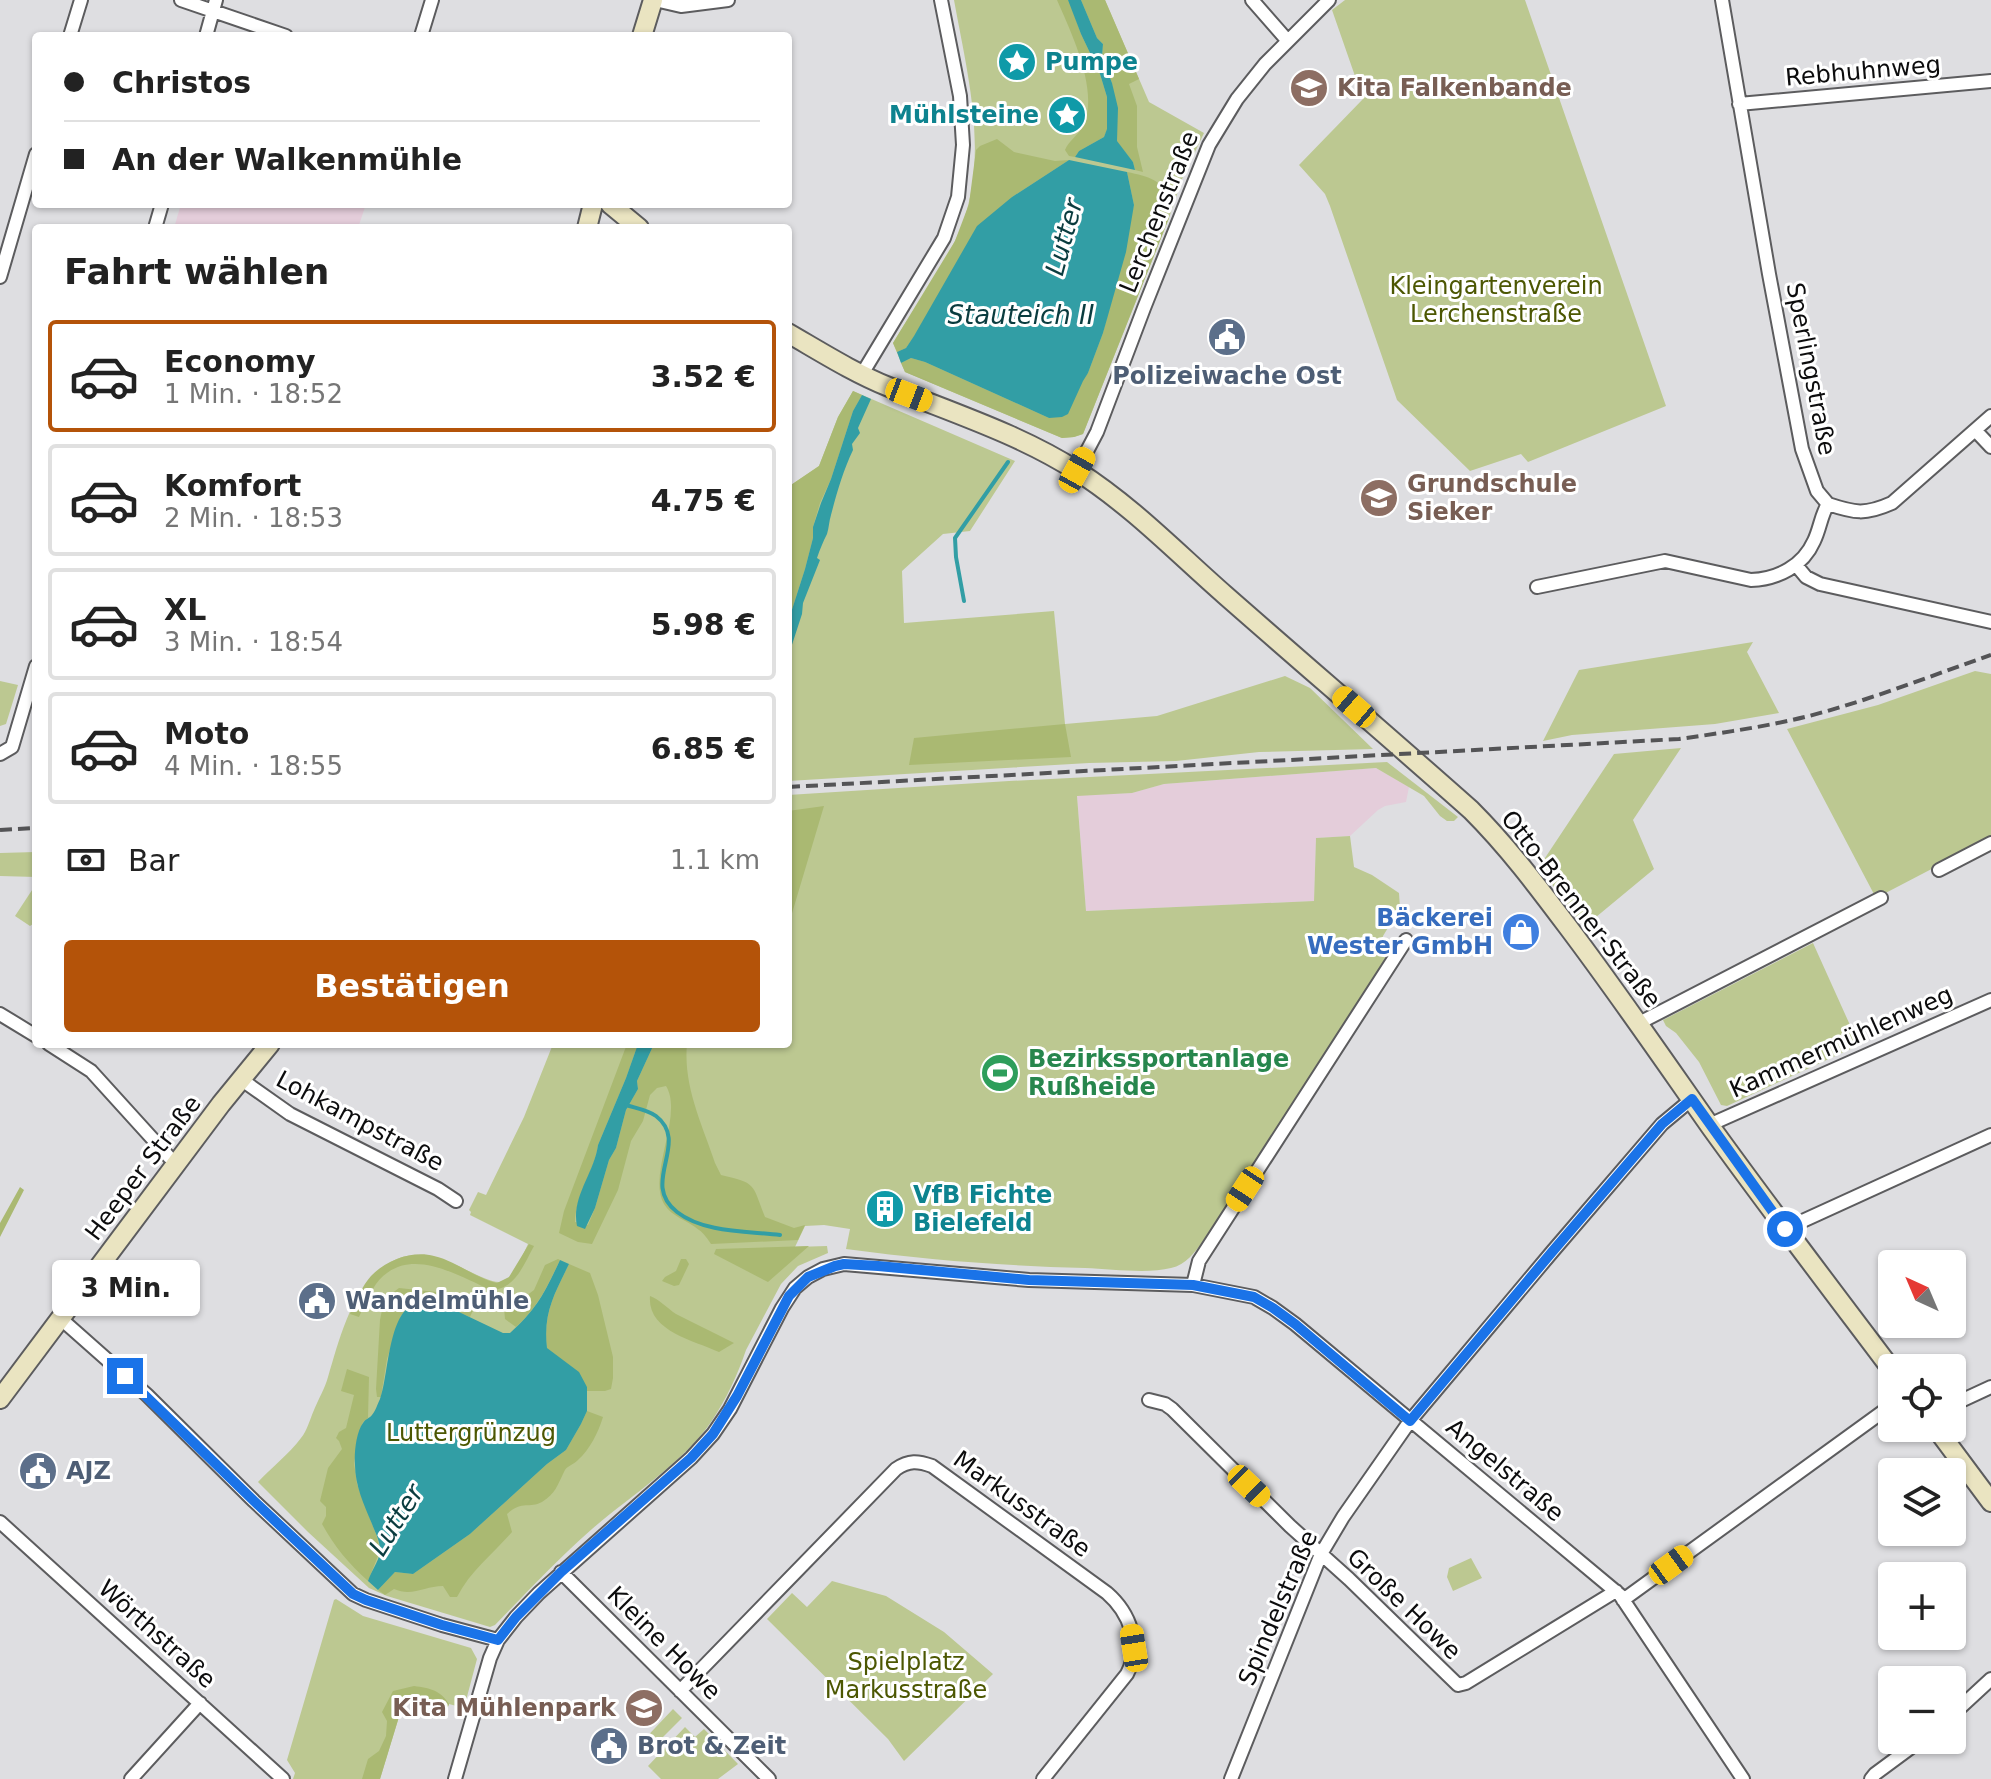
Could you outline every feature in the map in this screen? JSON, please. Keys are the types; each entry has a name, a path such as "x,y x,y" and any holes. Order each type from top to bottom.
{"street":[{"path":"71,32 81,0"},
{"path":"181,0 214,5 277,32"},
{"path":"422,32 432,0"},
{"path":"643,32 654,0 681,6 728,0"},
{"path":"862,374 944,238 958,197 963,145 960,96 941,0"},
{"path":"1252,0 1287,40"},
{"name":"Lerchenstraße","path":"1077,470 1097,432 1209,145 1237,99 1287,40 1329,0"},
{"name":"Sperlingstraße","path":"1722,0 1802,449 1817,491 1828,504"},
{"path":"207,32 214,5"},
{"name":"Rebhuhnweg","path":"1739,104 1991,81"},
{"path":"0,277 32,168"},
{"path":"615,208 634,224"},
{"name":"Otto-Brenner-Straße","path":"792,335 862,374 982,423 1077,470 1153,529 1471,810 1525,869 1785,1229 1880,1354"},
{"path":"1537,587 1665,561 1751,580 1776,576 1808,554 1828,504 1861,512 1874,511 1892,503 1991,416"},
{"path":"1975,430 1991,447"},
{"path":"1796,565 1806,577 1820,584 1991,622"},
{"path":"6,750 32,677"},
{"path":"1939,870 1991,843"},
{"path":"1639,1023 1881,898"},
{"path":"1193,1285 1199,1261 1406,940"},
{"name":"Kammermühlenweg","path":"1709,1125 1991,1000"},
{"path":"0,1014 32,1034"},
{"path":"55,1048 91,1071 177,1163"},
{"name":"Heeper Straße","path":"0,1399 267,1048"},
{"name":"Lohkampstraße","path":"242,1080 290,1114 456,1201"},
{"name":"Spindelstraße","path":"1231,1779 1321,1554 1343,1517 1410,1421 1662,1124 1692,1099"},
{"path":"1785,1229 1991,1135"},
{"name":"Angelstraße","path":"455,1779 498,1640 516,1617 561,1572 691,1458 713,1434 737,1396 789,1296 808,1277 823,1269 844,1264 1029,1280 1193,1285 1254,1297 1295,1324 1620,1595 1743,1779"},
{"path":"60,1318 147,1395 353,1594 442,1625 498,1640"},
{"path":"1966,1399 1991,1387"},
{"name":"Große Howe","path":"1149,1400 1172,1409 1458,1685 1620,1595"},
{"path":"1620,1595 1878,1415"},
{"path":"1946,1442 1991,1502"},
{"name":"Markusstraße","path":"680,1691 896,1469 906,1462 918,1461 932,1466 1107,1593 1127,1615 1134,1648 1131,1667 1043,1779"},
{"name":"Wörthstraße","path":"0,1522 283,1779"},
{"name":"Kleine Howe","path":"561,1572 769,1779"},
{"path":"1966,1702 1991,1679"},
{"path":"131,1779 200,1703"},
{"path":"1871,1779 1902,1754"}],"shaded area":[{"path":"180,208 365,208 359,224 175,224"},
{"path":"1376,768 1409,787 1406,802 1378,810 1350,836 1316,838 1314,901 1086,911 1077,795 1132,793 1164,784"}],"green space":[{"path":"954,0 1105,0 1149,102 1204,133 1182,179 1083,434 1074,437 1062,438 905,372 893,343 954,243 966,214 972,184 974,122"},
{"path":"1057,0 1068,0 1070,3 1107,97 1107,130 1104,137 1079,151 1075,157 1069,156 1065,150 1083,126 1088,96 1082,62"},
{"path":"1081,0 1105,0 1139,79 1129,84 1137,106 1137,147 1143,172 1135,170 1133,162 1117,142 1112,83 1102,57 1103,44 1097,38"},
{"name":"Kleingartenverein Lerchenstraße","path":"1345,0 1525,0 1666,406 1528,462 1521,454 1470,471 1397,400 1325,194 1299,165 1363,99 1332,10"},
{"path":"997,139 1014,152 1055,161 1069,160 1012,197 906,348 897,352 893,343 955,241 969,204 976,150"},
{"path":"1127,172 1159,184 1164,196 1159,215 1169,218 1083,434 1062,438 905,372 901,363 911,358 925,362 1049,418 1088,373 1103,333 1134,205"},
{"path":"853,391 1015,461 970,531 943,534 902,571 904,623 1054,611 1065,724 1157,716 1285,676 1310,688 1373,749 1259,752 1176,761 1089,763 792,781 792,484 819,466 838,417"},
{"path":"853,391 862,395 853,411 820,503 792,610 792,484 819,466 838,417"},
{"path":"1753,642 1747,652 1779,713 1715,724 1572,735 1543,741 1579,670"},
{"path":"1975,671 1991,674 1991,838 1876,898 1787,729 1878,705"},
{"path":"0,681 18,685 6,724 0,726"},
{"path":"1065,724 1071,757 909,765 914,738"},
{"path":"1681,748 1633,820 1654,869 1584,927 1539,867 1614,754"},
{"name":"Luttergrünzug","path":"1387,762 1458,817 1447,821 1424,796 1376,768 1164,784 1132,793 1077,796 1086,911 1314,901 1316,838 1350,836 1354,867 1399,893 1400,908 1383,936 1383,965 1190,1258 1176,1266 1152,1271 996,1264 846,1249 850,1229 805,1226 795,1247 827,1246 828,1253 798,1266 781,1284 746,1350 727,1396 700,1437 671,1465 579,1540 495,1625 490,1627 369,1588 258,1482 305,1432 327,1381 349,1313 366,1284 378,1272 391,1262 408,1256 425,1256 497,1282 506,1280 513,1273 528,1244 470,1215 469,1210 478,1192 486,1195 524,1117 551,1048 792,1048 792,795"},
{"path":"824,806 792,913 792,810"},
{"path":"32,852 32,877 0,876 0,853"},
{"path":"32,890 32,925 15,916"},
{"path":"1813,943 1859,1045 1727,1106 1721,1105 1699,1062 1663,1020"},
{"path":"625,1048 637,1048 598,1145 578,1202 575,1222 588,1225 609,1160 616,1148 626,1110 638,1089 637,1081 652,1048 687,1048 691,1090 721,1175 741,1180 752,1187 765,1217 794,1228 805,1225 798,1240 711,1244 701,1231 667,1208 660,1192 671,1113 666,1086 657,1088 650,1095 643,1121 631,1141 618,1190 592,1244 578,1242 559,1233 564,1211"},
{"path":"20,1187 24,1190 0,1237 0,1223"},
{"path":"529,1244 534,1246 522,1268 513,1281 499,1289 491,1290 432,1266 402,1266 388,1272 376,1284 359,1317 350,1314 371,1276 384,1265 400,1258 417,1254 434,1256 497,1283 509,1277"},
{"path":"809,1246 768,1282 714,1254 716,1249"},
{"path":"558,1259 546,1288 524,1319 516,1327 505,1319 503,1297 522,1299 534,1290 545,1265"},
{"path":"681,1259 686,1259 689,1264 679,1285 662,1281 676,1271"},
{"path":"569,1264 590,1273 598,1295 613,1357 611,1389 605,1391 587,1391 587,1387 547,1349 548,1314"},
{"path":"399,1288 436,1292 474,1308 470,1317 427,1299 406,1310 401,1316 387,1359 381,1397 377,1397 383,1305"},
{"path":"650,1296 676,1314 734,1343 719,1352 674,1333 656,1318"},
{"path":"347,1369 369,1377 368,1418 363,1422 354,1463 357,1484 380,1551 368,1581 342,1554 322,1524 326,1507 320,1501 328,1468 342,1449 336,1438 346,1428 354,1395 341,1391"},
{"path":"587,1411 603,1417 590,1446 566,1468 556,1489 547,1499 517,1507 507,1514 512,1532 476,1570 457,1597 450,1597 443,1586 413,1592 394,1589 385,1595 378,1590 395,1572 413,1574 470,1534 566,1450"},
{"path":"1471,1558 1482,1578 1453,1591 1447,1577 1449,1568"},
{"name":"Spielplatz Markusstraße","path":"832,1581 886,1596 944,1632 993,1674 904,1761 888,1739 767,1619 792,1593 807,1607"},
{"path":"336,1599 363,1616 471,1648 477,1659 464,1708 449,1704 447,1709 405,1697 380,1779 293,1779 295,1773 287,1760"},
{"path":"414,1686 438,1693 449,1704 447,1709 405,1697 380,1779 362,1779 368,1759 379,1751 386,1736 387,1721 382,1712 393,1691"},
{"path":"673,1709 682,1718 645,1755 637,1747"},
{"path":"685,1727 695,1737 704,1729 738,1764 718,1779 661,1779 648,1766"}],"water":[{"path":"1068,0 1081,0 1097,38 1103,44 1102,57 1118,108 1117,141 1133,162 1135,170 1075,157 1079,151 1104,137 1107,97"},
{"name":"Stauteich II","path":"1069,160 1127,172 1134,205 1126,252 1103,333 1068,414 1049,418 925,362 911,358 901,363 897,352 906,348 914,336 977,226 1012,197"},
{"path":"862,395 871,399 858,428 860,433 852,444 853,450 792,645 792,610 813,538 813,527 853,411"},
{"path":"637,1048 652,1048 637,1081 638,1089 626,1110 616,1148 585,1229 577,1226 577,1205"},
{"name":"Lutter","path":"560,1260 569,1264 548,1314 547,1348 579,1372 587,1387 587,1411 581,1424 566,1450 470,1534 413,1574 395,1572 378,1590 368,1581 380,1553 380,1545 358,1487 355,1449 361,1427 373,1414 380,1399 389,1352 400,1318 409,1307 421,1301 438,1302 503,1333 510,1333 540,1300"}],"waterway":[{"path":"964,601 955,538 1008,462"},
{"path":"626,1105 653,1114 665,1127 669,1138 663,1189 667,1201 677,1212 713,1227 780,1235"}],"railway":[{"path":"792,787 1679,739 1758,727 1829,711 1991,655"},
{"path":"0,830 32,828"}],"place":[{"name":"Pumpe","path":"1017,62"},
{"name":"Kita Falkenbande","path":"1309,88"},
{"name":"Mühlsteine","path":"1067,115"},
{"name":"Polizeiwache Ost","path":"1227,337"},
{"name":"Grundschule Sieker","path":"1379,498"},
{"name":"Bäckerei Wester GmbH","path":"1521,932"},
{"name":"Bezirkssportanlage Rußheide","path":"1000,1073"},
{"name":"VfB Fichte Bielefeld","path":"885,1209"},
{"name":"Wandelmühle","path":"317,1301"},
{"name":"AJZ","path":"38,1471"},
{"name":"Kita Mühlenpark","path":"644,1708"},
{"name":"Brot & Zeit","path":"609,1746"}],"route":[{"path":"125,1376 353,1594 442,1625 498,1640 516,1617 561,1572 691,1458 713,1434 737,1396 789,1296 808,1277 823,1269 844,1264 1029,1280 1193,1285 1254,1297 1295,1324 1410,1421 1662,1124 1692,1099 1785,1229"}]}
